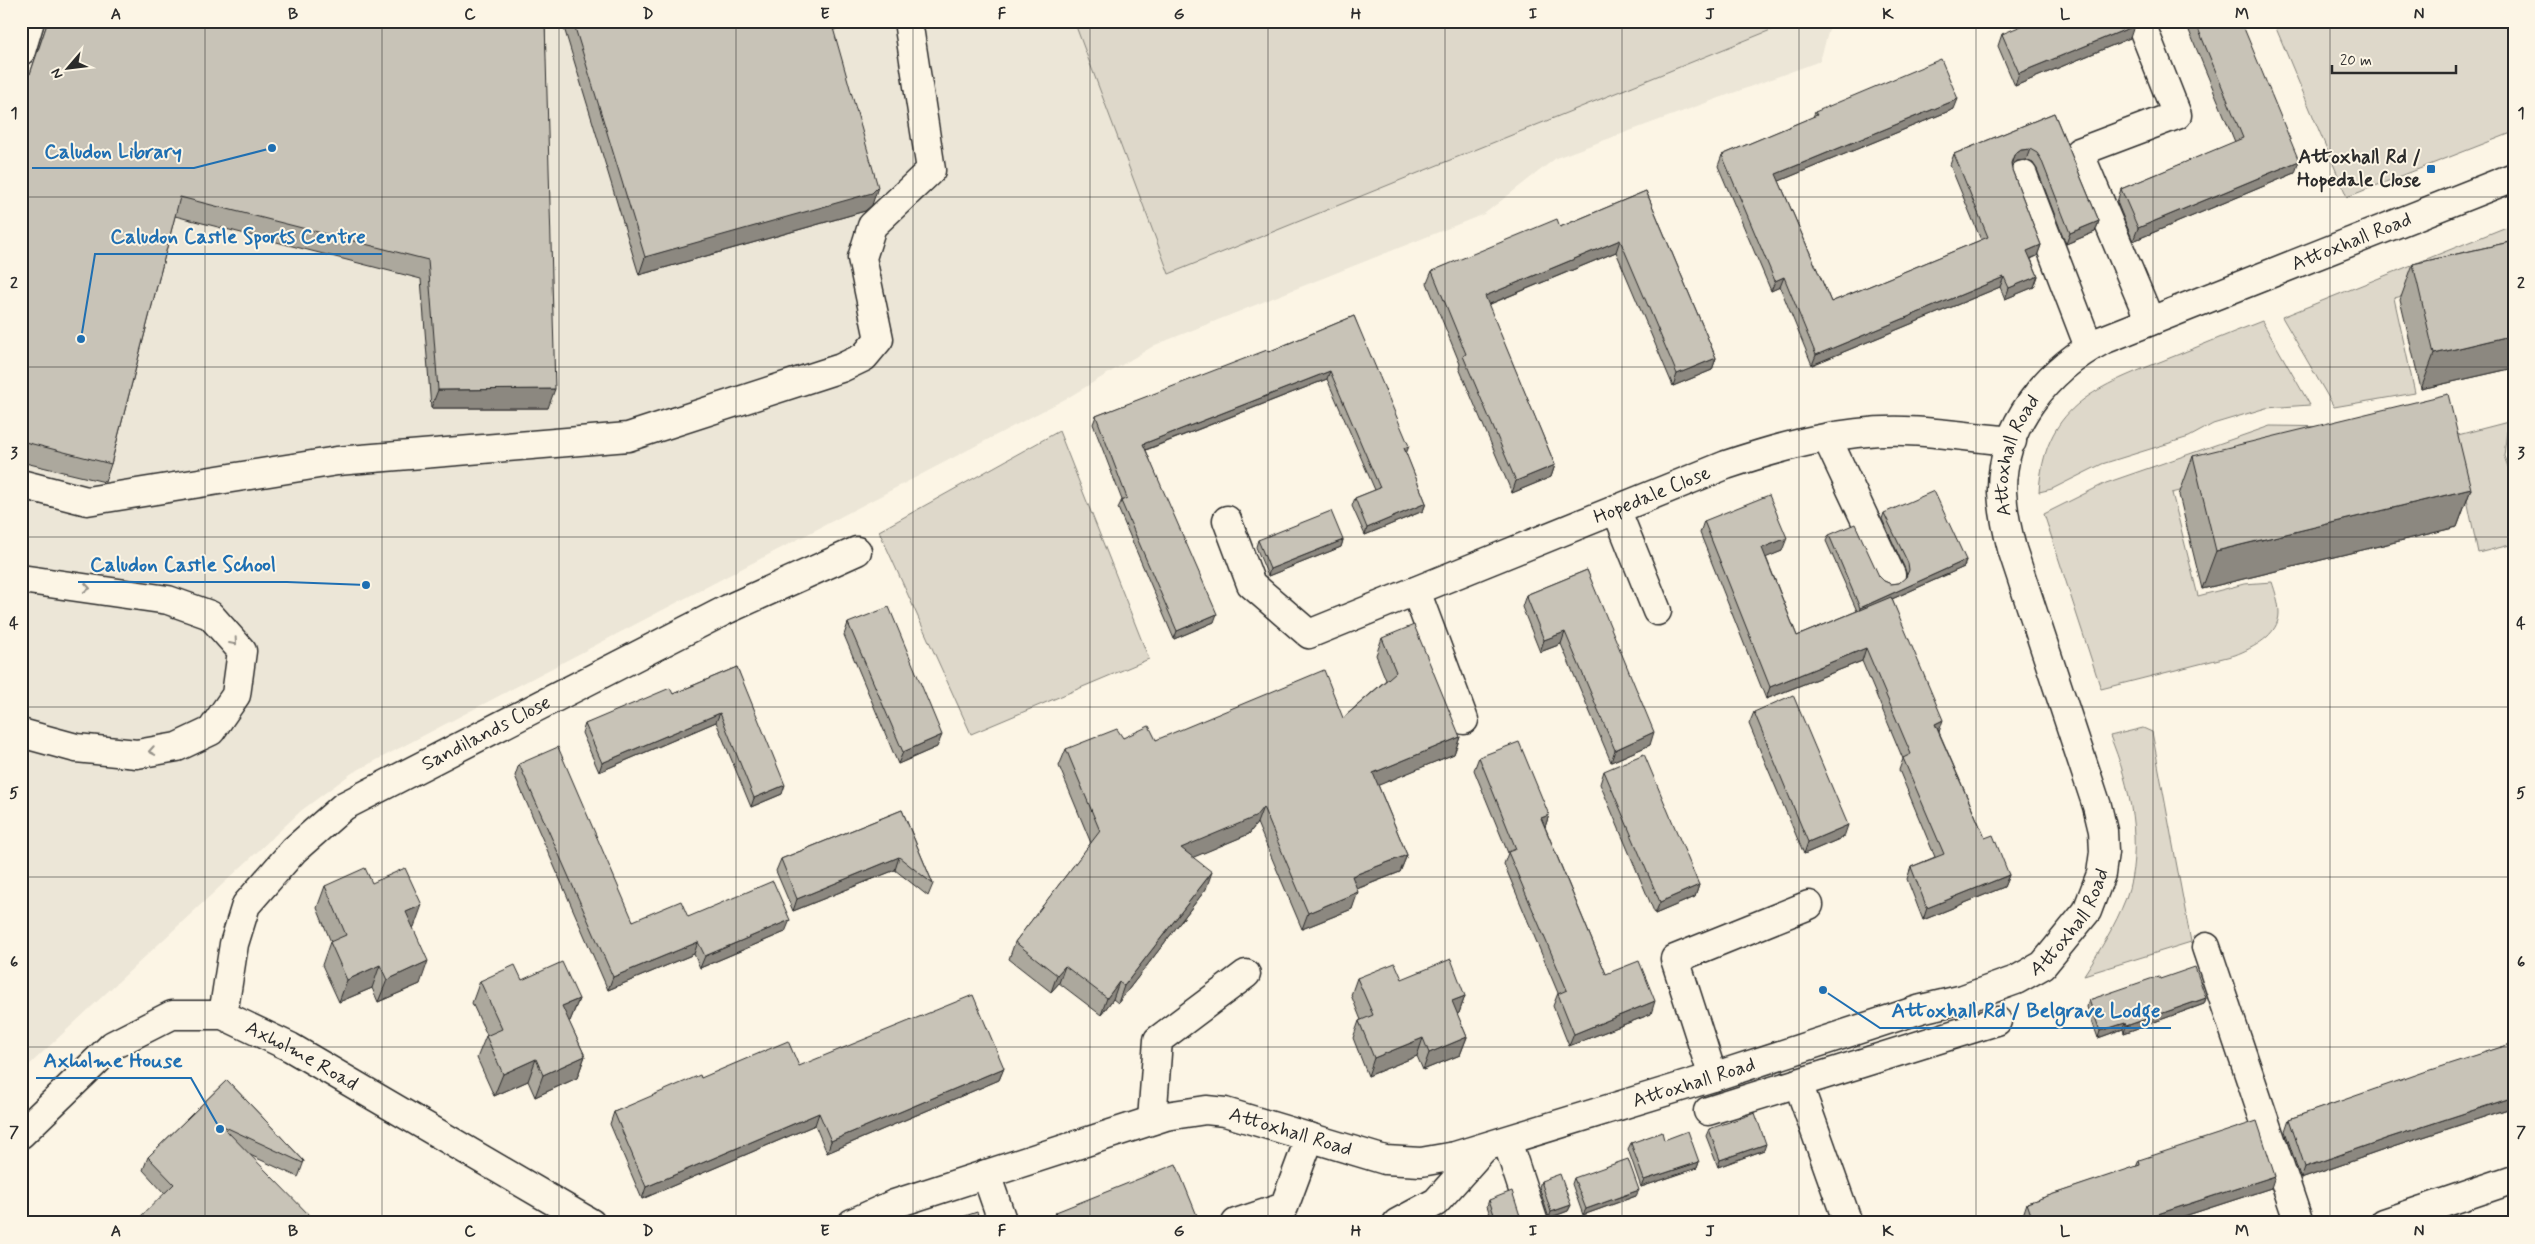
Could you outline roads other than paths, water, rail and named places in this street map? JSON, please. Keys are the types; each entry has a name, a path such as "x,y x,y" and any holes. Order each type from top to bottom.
{"street":[{"path":"21,51 30,21"},
{"path":"21,484 87,500 337,461 628,437 840,368 864,357 879,339 862,258 872,226 931,170 908,21"},
{"path":"2140,21 2178,115 2079,152 2150,321"},
{"path":"2023,175 2089,347"},
{"name":"Attoxhall Road","path":"852,1223 894,1204 1152,1120 1206,1110 1246,1116 1368,1157 1402,1163 1438,1160 1496,1145 1921,1009 1964,999 2016,980 2043,965 2087,911 2101,874 2104,852 2103,831 2072,727 2012,549 2002,490 2012,441 2033,398 2063,365 2089,347 2514,177"},
{"name":"Hopedale Close","path":"1227,520 1251,584 1309,634 1616,509 1763,452 1827,438 1861,433 1905,431 2012,441"},
{"path":"1827,438 1891,575"},
{"path":"1616,509 1657,610"},
{"name":"Sandilands Close","path":"223,1016 234,944 246,904 294,850 344,806 728,609 857,551"},
{"path":"21,578 168,600 210,615 242,651 236,695 211,730 177,747 138,754 76,748 21,733"},
{"path":"1416,591 1464,720"},
{"path":"1713,1077 1675,959 1809,905"},
{"path":"2206,947 2299,1223"},
{"path":"1152,1120 1158,1040 1246,974"},
{"name":"Axholme Road","path":"21,1134 113,1046 172,1015 223,1016 290,1047 591,1223"},
{"path":"1708,1111 1997,1022"},
{"path":"1798,1083 1848,1223"},
{"path":"1236,1223 1284,1208 1310,1137"},
{"path":"1397,1223 1436,1202 1496,1145 1534,1223"},
{"path":"986,1174 1003,1223"},
{"path":"2384,1223 2514,1179"}],"place":[{"name":"Caludon Library","path":"272,148"},
{"name":"Attoxhall Rd / Hopedale Close","path":"2431,169"},
{"name":"Caludon Castle Sports Centre","path":"81,339"},
{"name":"Caludon Castle School","path":"366,585"},
{"name":"Attoxhall Rd / Belgrave Lodge","path":"1823,990"},
{"name":"Axholme House","path":"220,1129"}]}
